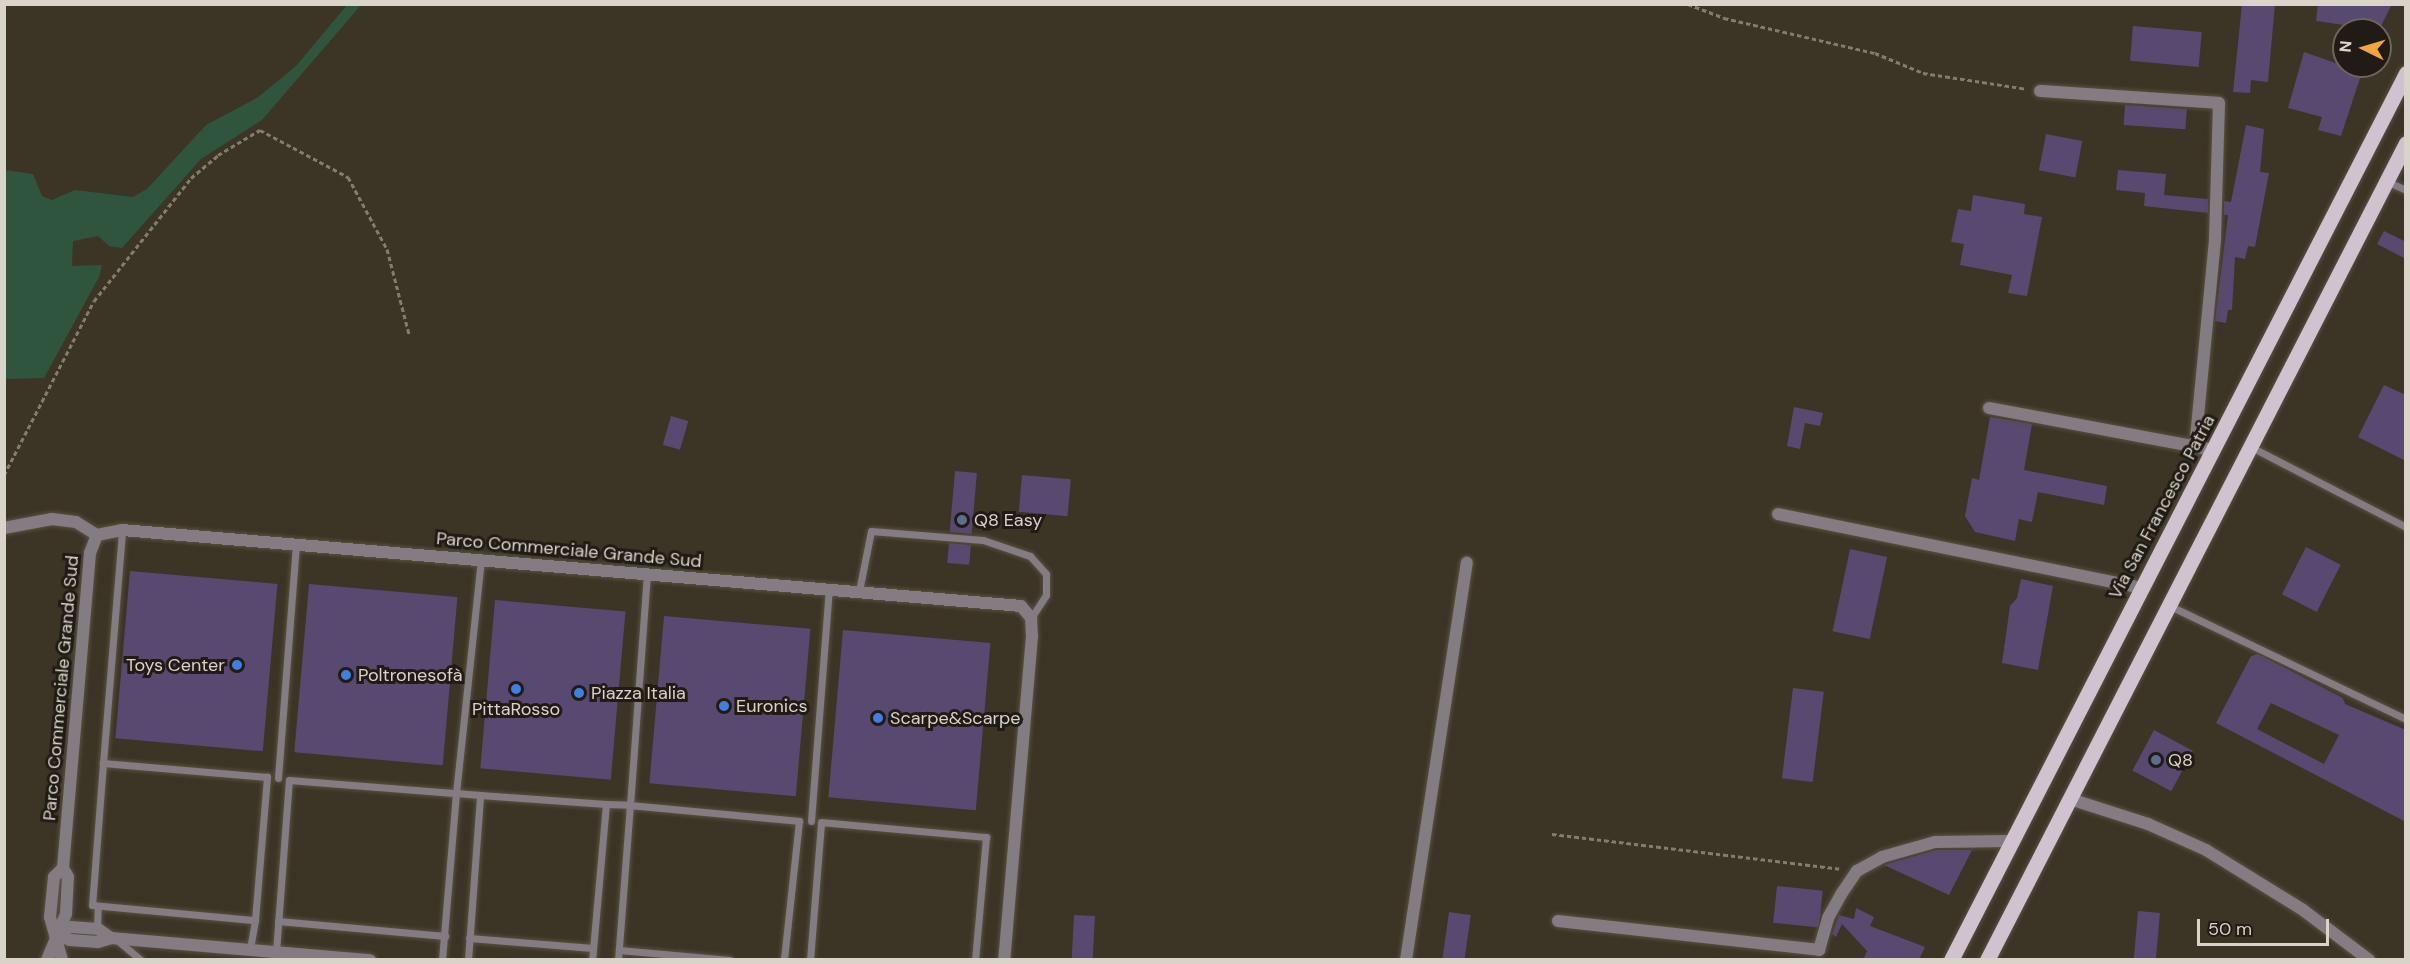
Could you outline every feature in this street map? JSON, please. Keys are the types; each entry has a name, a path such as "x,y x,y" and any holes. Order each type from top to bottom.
{"main road":[{"name":"Via San Francesco Patria","path":"1951,960 2010,841 2214,450 2406,73"},
{"path":"1987,960 2406,143"}],"street":[{"path":"2040,91 2220,103 2215,240 2195,447"},
{"path":"1989,408 2214,450"},
{"path":"1778,514 2141,588"},
{"path":"4,528 52,519 76,522 97,535"},
{"name":"Parco Commerciale Grande Sud","path":"62,960 50,917 54,877 63,868 90,553 97,535 122,530 1012,604 1021,606 1031,618"},
{"path":"1406,960 1467,563"},
{"path":"1007,958 1031,618"},
{"path":"2070,798 2148,824 2206,850 2303,910 2369,960"},
{"path":"1558,921 1819,950 1828,918 1857,871 1909,846 2010,841"},
{"path":"55,934 71,927 97,929 113,938"},
{"path":"55,934 98,942 113,938 370,960"},
{"name":"Parco Commerciale Grande Sud","path":"47,960 55,934"}],"lane":[{"path":"2386,180 2406,190"},
{"path":"2249,446 2406,527"},
{"path":"122,530 92,905 255,920"},
{"path":"859,591 871,531 983,540 1030,555 1046,574 1046,596 1031,618"},
{"path":"278,778 296,544"},
{"path":"442,960 456,793 481,560"},
{"path":"618,960 647,574"},
{"path":"811,821 829,589"},
{"path":"2168,605 2406,719"},
{"path":"103,763 289,780 630,805 986,837 975,960"},
{"path":"250,949 255,920 267,777"},
{"path":"276,952 289,780"},
{"path":"468,960 480,795"},
{"path":"592,960 606,804"},
{"path":"784,960 799,820"},
{"path":"810,960 821,822"},
{"path":"97,929 98,906"},
{"path":"278,921 445,936"},
{"path":"113,938 141,960"},
{"path":"469,938 593,948"},
{"path":"619,950 730,960"}],"path":[{"path":"1688,4 1724,18 1875,53 1923,73 2040,91"},
{"path":"4,475 94,301 191,178 218,155 260,130 348,177 387,249 409,334"},
{"path":"1552,834 1857,871"}],"green space":[{"path":"347,5 361,5 262,120 201,159 122,248 109,246 98,236 73,241 72,266 102,265 99,277 44,378 5,379 5,170 33,174 42,196 52,200 75,190 133,197 147,189 206,125 257,98 296,66"}],"building":[{"path":"2242,4 2275,4 2268,82 2251,80 2250,93 2233,92"},
{"path":"2318,4 2392,4 2385,18 2332,18 2332,23 2316,21"},
{"path":"2133,26 2202,32 2199,67 2130,61"},
{"path":"2304,52 2332,62 2332,78 2360,78 2341,136 2318,130 2322,117 2288,108"},
{"path":"2125,105 2187,109 2185,129 2124,125"},
{"path":"2246,125 2264,129 2260,172 2269,173 2255,247 2248,246 2245,259 2235,257 2232,310 2228,310 2226,323 2215,321 2228,215 2224,215 2224,201 2231,202"},
{"path":"2046,134 2082,141 2075,177 2039,170"},
{"path":"2118,170 2166,174 2164,195 2208,199 2208,213 2144,206 2145,193 2116,190"},
{"path":"1973,195 2025,204 2024,214 2042,217 2027,296 2008,293 2012,275 1960,265 1964,244 1951,242 1958,209 1971,211"},
{"path":"2384,231 2406,242 2406,259 2377,244"},
{"path":"2384,385 2406,395 2406,461 2358,437"},
{"path":"1794,407 1823,413 1820,426 1805,423 1800,449 1787,446"},
{"path":"671,416 688,421 680,450 663,445"},
{"path":"1990,417 2032,424 2024,470 2107,486 2104,505 2038,492 2032,522 2019,519 2015,541 1975,532 1965,516 1972,478 1979,480"},
{"path":"955,471 977,473 972,534 950,532"},
{"path":"1022,475 1071,479 1068,516 1019,512"},
{"path":"949,543 971,545 969,565 947,563"},
{"path":"2306,547 2341,565 2317,612 2282,594"},
{"path":"1850,549 1887,557 1870,639 1833,631"},
{"path":"130,571 277,584 263,751 115,738"},
{"path":"2021,579 2053,586 2038,670 2002,663 2010,606 2017,598"},
{"path":"309,584 457,597 443,765 294,752"},
{"path":"495,600 626,611 611,780 480,768"},
{"path":"664,616 810,629 796,796 649,783"},
{"path":"843,630 990,643 976,810 828,797"},
{"path":"2258,654 2343,698 2345,704 2406,730 2406,822 2216,723 2251,656","holes":["2271,703 2339,735 2324,764 2257,729"]},
{"path":"1793,688 1824,692 1813,782 1782,778"},
{"path":"2154,730 2193,751 2171,791 2132,771"},
{"path":"1936,850 1972,850 1949,895 1884,865"},
{"path":"1777,886 1823,891 1819,928 1773,923"},
{"path":"1856,908 1874,917 1870,926 1925,947 1919,960 1863,960 1867,951 1842,924 1836,937 1832,934 1839,915 1854,919"},
{"path":"2138,911 2160,913 2156,960 2134,960"},
{"path":"1449,912 1471,915 1464,960 1442,960"},
{"path":"1074,915 1095,916 1093,960 1072,960"}],"place":[{"name":"Q8 Easy","path":"962,520"},
{"name":"Toys Center","path":"237,665"},
{"name":"Poltronesofà","path":"346,675"},
{"name":"PittaRosso","path":"516,689"},
{"name":"Piazza Italia","path":"579,693"},
{"name":"Euronics","path":"724,706"},
{"name":"Scarpe&Scarpe","path":"878,718"},
{"name":"Q8","path":"2156,760"}]}
